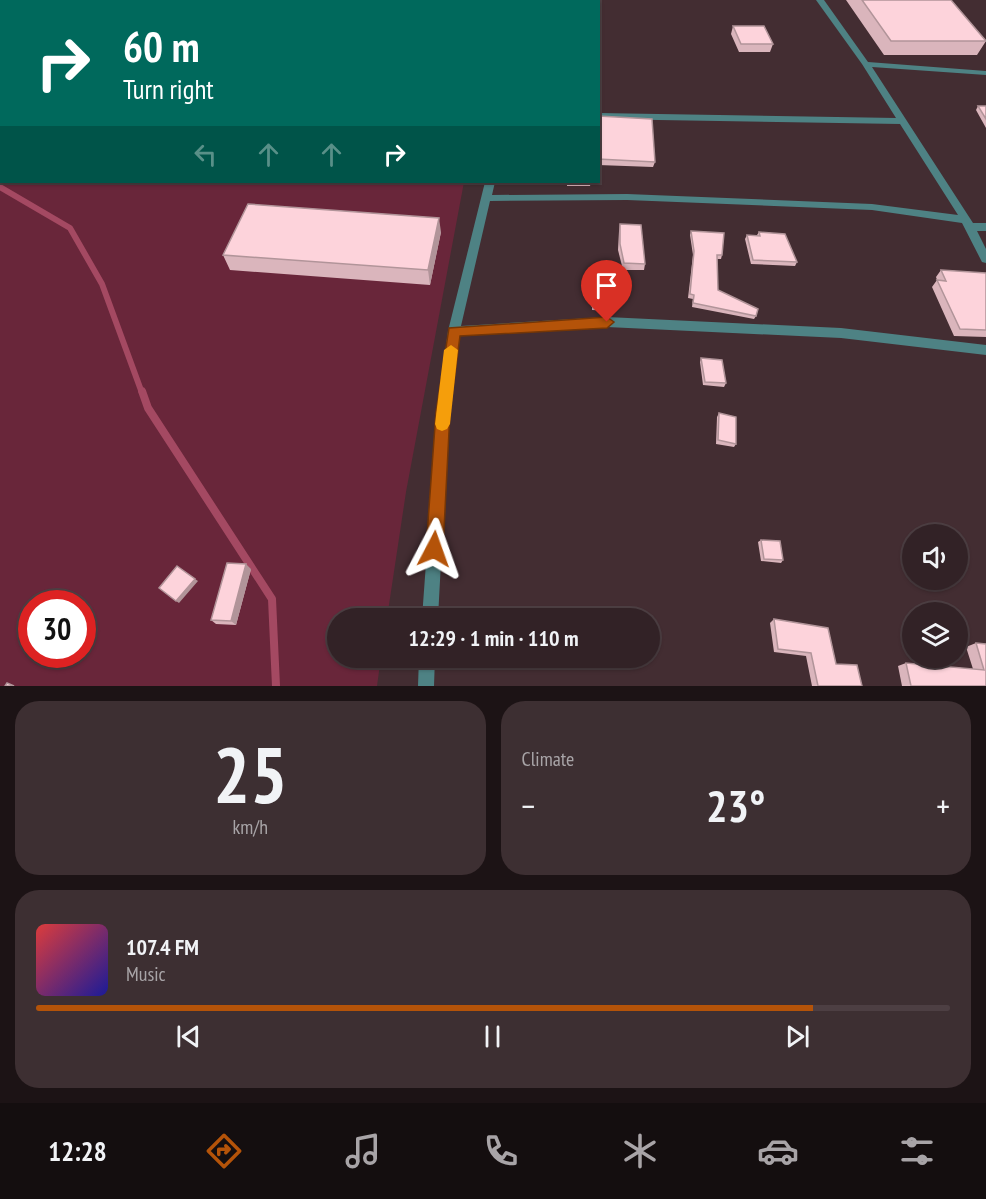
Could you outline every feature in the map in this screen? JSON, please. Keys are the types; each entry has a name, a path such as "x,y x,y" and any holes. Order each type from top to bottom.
{"street":[{"path":"820,0 866,64 967,223 986,259"},
{"path":"866,64 986,73"},
{"path":"600,116 901,121"},
{"path":"431,608 443,412 454,331 490,183"},
{"path":"487,198 627,197 872,207 986,227"},
{"path":"454,331 618,323 841,333 986,350"},
{"path":"426,686 427,668"}],"shaded area":[{"path":"0,183 464,183 406,492 389,608 327,608 327,668 379,668 377,686 0,686"}],"building":[{"path":"862,0 951,0 986,41 891,41"},
{"path":"733,26 764,26 773,44 741,44"},
{"path":"978,106 986,106 986,119"},
{"path":"600,116 652,119 655,162 600,159"},
{"path":"248,204 439,218 428,270 223,255"},
{"path":"620,224 641,225 645,264 624,263 620,244"},
{"path":"691,231 724,233 722,255 717,255 718,290 758,309 756,316 693,303 694,295 690,294 694,251"},
{"path":"759,232 785,234 797,262 753,260 747,235 760,236"},
{"path":"941,270 986,273 986,330 960,329 937,280 946,281"},
{"path":"592,283 613,284 614,307 592,306"},
{"path":"701,358 722,360 726,383 705,382"},
{"path":"719,413 736,417 736,444 718,440"},
{"path":"761,540 780,541 783,560 764,559"},
{"path":"227,563 246,564 231,621 211,620"},
{"path":"177,566 195,579 176,601 159,588"},
{"path":"774,619 828,628 836,664 857,665 862,686 818,686 811,653 778,649"},
{"path":"976,643 986,644 986,686 911,686 907,668 962,668 984,670"}],"waterway":[{"path":"0,187 70,228 102,284 142,393"},
{"path":"142,391 148,408 272,599 276,686"}],"slow traffic":[{"path":"442,424 451,350"}],"route":[{"path":"434,549 443,412 454,331 607,322"}]}
